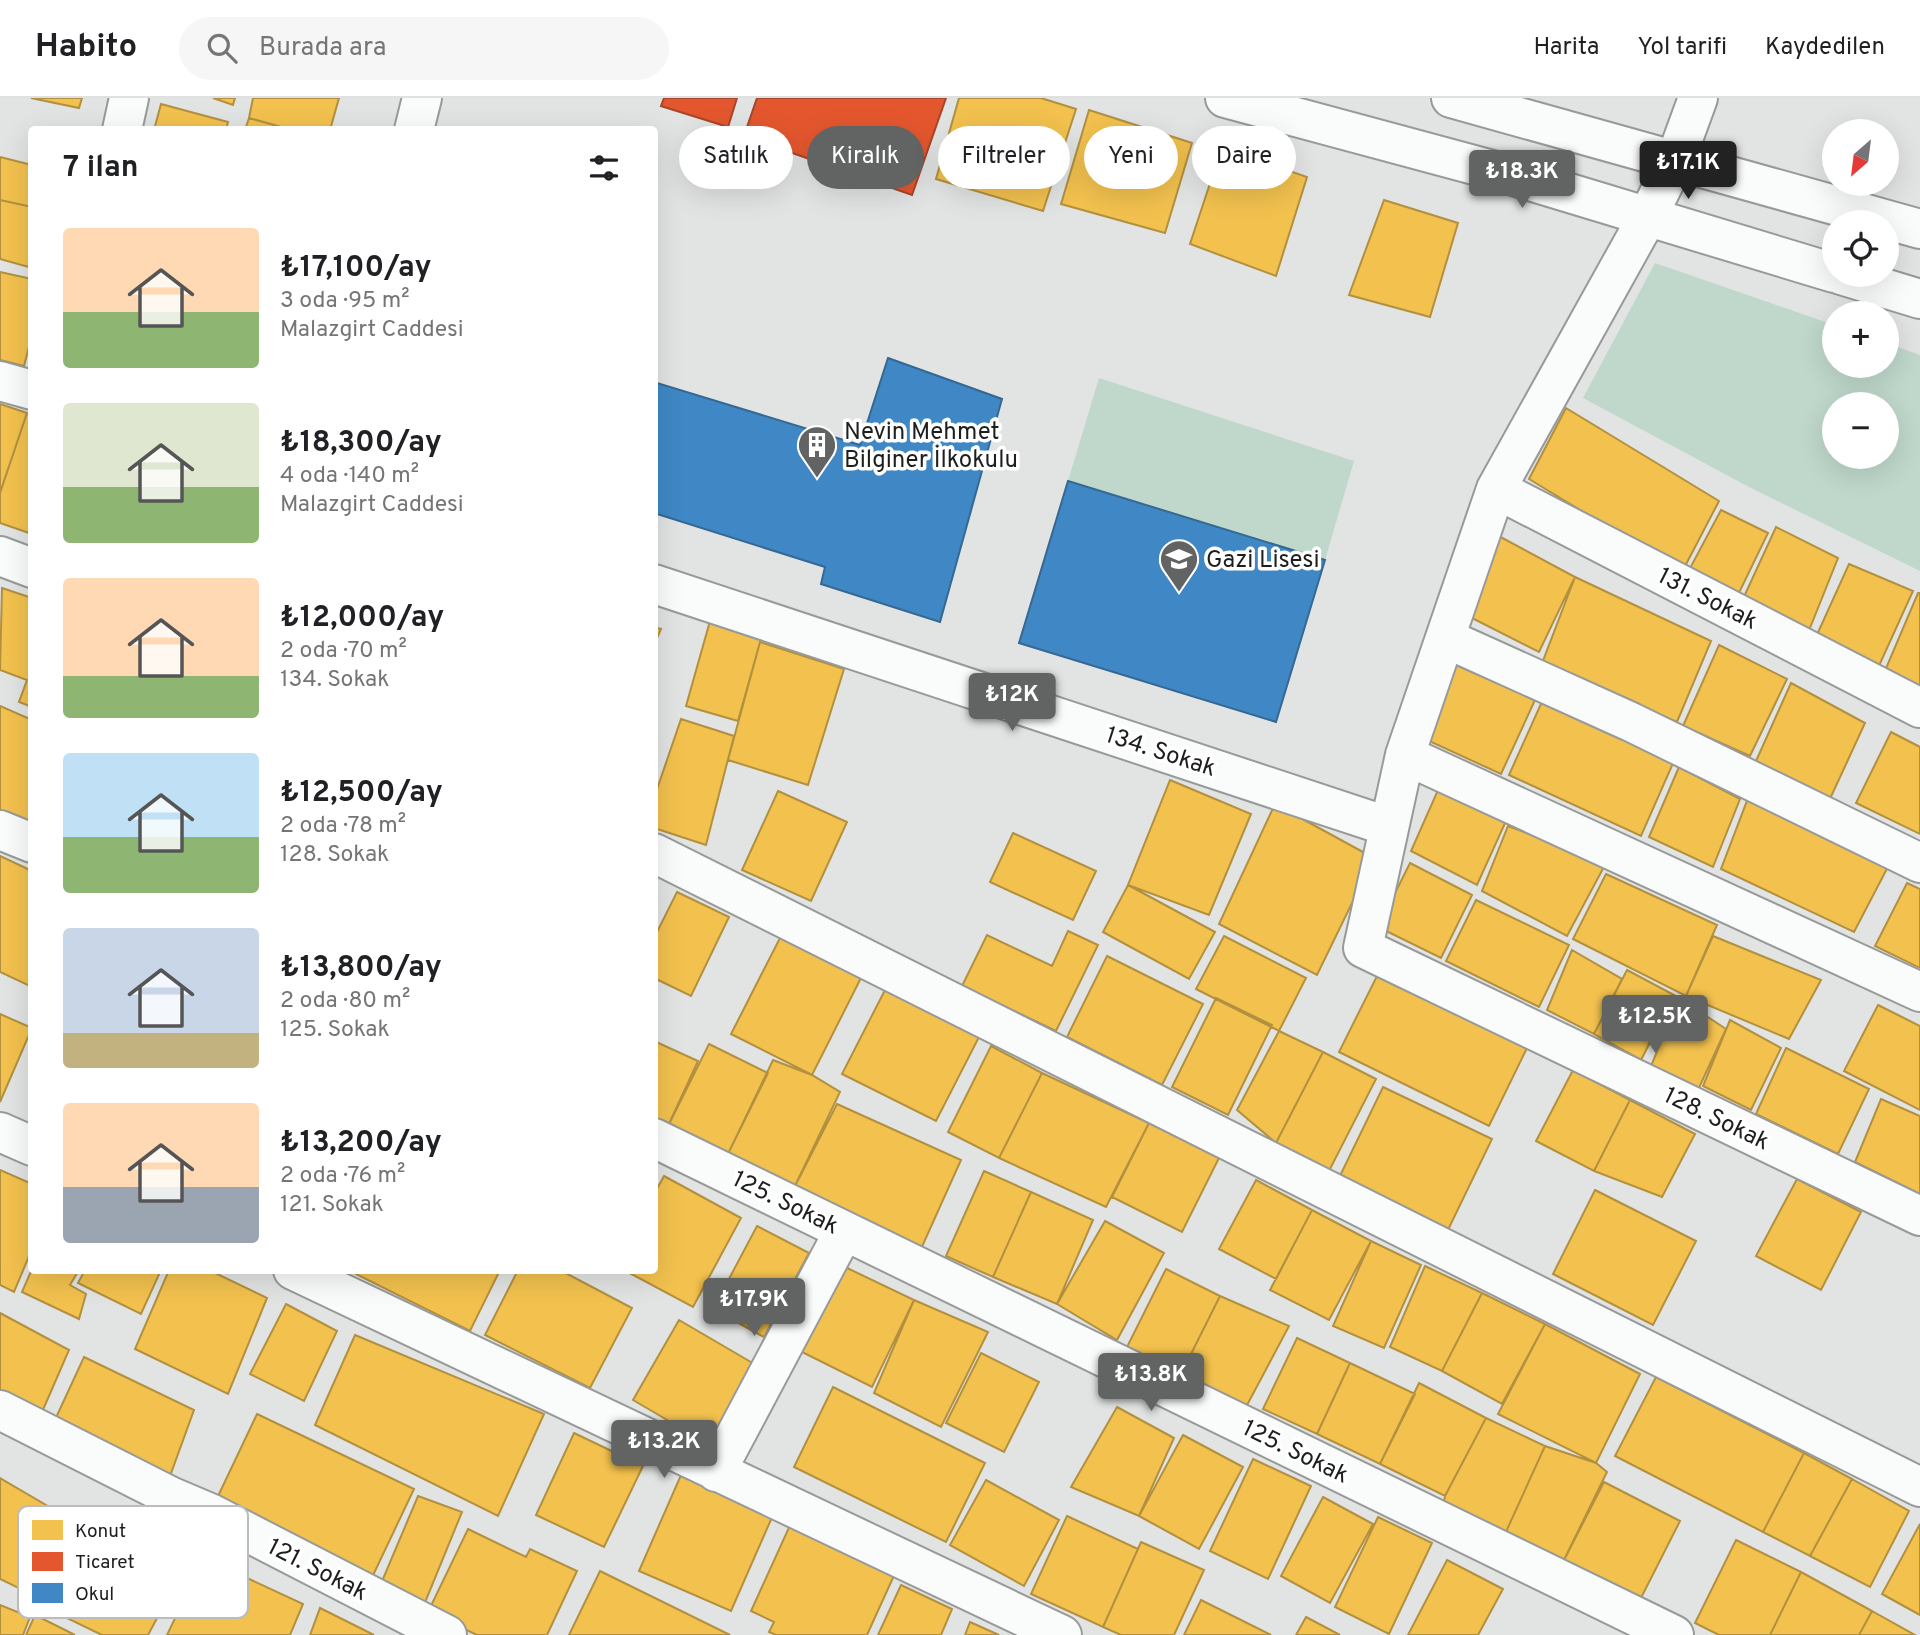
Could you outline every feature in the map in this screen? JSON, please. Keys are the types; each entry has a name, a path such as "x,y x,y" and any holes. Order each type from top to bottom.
{"street":[{"path":"123,126 129,98"},
{"path":"415,126 422,98"},
{"path":"1225,98 1500,172 1822,269"},
{"path":"1451,98 1920,229"},
{"path":"1387,827 1405,755 1496,488 1648,216 1675,161 1698,98"},
{"path":"1880,287 1920,299"},
{"path":"0,381 28,389"},
{"name":"131. Sokak","path":"1496,488 1920,708"},
{"path":"0,556 28,566"},
{"name":"134. Sokak","path":"658,585 1387,827"},
{"path":"1445,638 1631,722 1920,863"},
{"path":"1405,755 1920,992"},
{"name":"128. Sokak","path":"1387,827 1363,947 1920,1216"},
{"path":"0,830 28,841"},
{"path":"658,855 1920,1487"},
{"path":"0,1132 28,1144"},
{"name":"125. Sokak","path":"658,1140 1674,1635"},
{"path":"716,1472 844,1231"},
{"path":"301,1274 1062,1635"},
{"name":"121. Sokak","path":"0,1410 194,1506"},
{"name":"121. Sokak","path":"248,1533 447,1635"}],"green space":[{"path":"1655,263 1822,321 1822,378 1899,378 1899,347 1920,355 1920,571 1749,487 1583,398"},
{"path":"1099,378 1354,461 1325,560 1068,481"}],"building: Konut":[{"path":"31,98 82,98 79,108"},
{"path":"213,98 235,98 233,105"},
{"path":"253,98 339,98 331,126 278,126 249,118"},
{"path":"959,98 1041,98 1076,109 1070,128 951,126"},
{"path":"161,104 228,122 227,126 155,126"},
{"path":"1089,110 1139,126 1084,126"},
{"path":"249,118 278,126 246,126"},
{"path":"1084,127 1084,189 1178,189 1178,139 1192,143 1165,233 1061,204 1065,189 1070,189 1070,174"},
{"path":"0,157 28,164 28,206 0,200"},
{"path":"1296,173 1307,177 1276,276 1190,244 1208,189 1296,189"},
{"path":"969,189 1050,189 1043,211"},
{"path":"0,200 28,206 28,267 0,259"},
{"path":"1384,200 1458,223 1430,317 1349,295"},
{"path":"0,272 28,278 28,350 24,366 0,360"},
{"path":"0,404 27,413 0,493"},
{"path":"1566,408 1719,501 1682,572 1529,479"},
{"path":"27,413 28,533 0,523 0,493"},
{"path":"1721,510 1768,533 1737,597 1688,572"},
{"path":"1776,527 1838,558 1808,633 1742,601"},
{"path":"1493,533 1575,577 1539,652 1458,611"},
{"path":"1849,564 1913,591 1878,668 1815,639"},
{"path":"1575,577 1711,641 1677,722 1541,666"},
{"path":"2,588 28,597 28,705 19,702 27,680 0,670"},
{"path":"1920,593 1920,691 1884,673"},
{"path":"710,621 762,635 738,721 686,706"},
{"path":"760,642 844,669 808,785 728,760"},
{"path":"1719,645 1787,679 1750,756 1683,726"},
{"path":"1447,661 1535,700 1501,774 1414,734"},
{"path":"1791,683 1865,723 1830,799 1756,761"},
{"path":"1544,697 1674,761 1641,836 1509,775"},
{"path":"0,706 28,718 28,821 0,810"},
{"path":"681,719 734,736 706,845 658,829 658,786"},
{"path":"1891,732 1920,747 1920,834 1856,803"},
{"path":"1679,767 1740,799 1713,867 1649,837"},
{"path":"1170,780 1251,814 1209,915 1128,885"},
{"path":"1438,790 1506,821 1477,885 1411,851"},
{"path":"778,791 847,822 811,901 742,870"},
{"path":"1750,793 1890,863 1854,932 1721,869"},
{"path":"1275,804 1374,858 1317,975 1219,924"},
{"path":"1508,826 1606,863 1567,936 1482,891"},
{"path":"1013,833 1096,871 1073,920 990,882"},
{"path":"0,856 28,869 28,985 0,972"},
{"path":"1410,863 1472,895 1441,958 1378,927"},
{"path":"1606,874 1717,925 1686,996 1573,939"},
{"path":"1907,883 1920,889 1920,968 1875,946"},
{"path":"1128,885 1215,932 1189,979 1103,932"},
{"path":"677,892 729,917 691,996 658,980 658,930"},
{"path":"1476,900 1569,945 1539,1007 1446,961"},
{"path":"1068,931 1098,945 1056,1031 962,986 987,935 1052,966"},
{"path":"782,934 863,974 812,1075 731,1034"},
{"path":"1224,936 1306,978 1279,1031 1196,989"},
{"path":"1713,936 1821,980 1789,1039 1686,996"},
{"path":"1572,950 1622,979 1594,1034 1547,1010"},
{"path":"1107,956 1203,1004 1162,1085 1067,1037"},
{"path":"1627,970 1674,995 1641,1060 1594,1034"},
{"path":"1378,974 1527,1048 1489,1126 1339,1052"},
{"path":"885,990 979,1037 936,1121 842,1074"},
{"path":"1216,998 1272,1025 1228,1115 1172,1087"},
{"path":"1679,998 1726,1029 1698,1090 1651,1066"},
{"path":"1878,1005 1920,1026 1920,1110 1844,1071"},
{"path":"0,1014 28,1026 28,1037 0,1102"},
{"path":"1730,1020 1781,1048 1751,1110 1703,1086"},
{"path":"1279,1031 1323,1052 1276,1143 1237,1110"},
{"path":"658,1043 698,1061 668,1126 658,1122"},
{"path":"709,1044 768,1073 727,1156 668,1126"},
{"path":"991,1046 1042,1073 999,1158 948,1132"},
{"path":"1786,1048 1869,1089 1838,1154 1756,1114"},
{"path":"1323,1052 1376,1079 1329,1171 1276,1143"},
{"path":"773,1060 812,1075 840,1092 794,1188 727,1156"},
{"path":"1573,1070 1630,1100 1594,1171 1536,1141"},
{"path":"1042,1073 1149,1123 1106,1207 999,1158"},
{"path":"1383,1087 1492,1139 1446,1234 1337,1182"},
{"path":"1881,1099 1920,1116 1920,1194 1855,1162"},
{"path":"1630,1100 1695,1134 1662,1197 1594,1171"},
{"path":"837,1104 961,1160 921,1249 794,1188"},
{"path":"1149,1123 1219,1158 1182,1232 1112,1197"},
{"path":"0,1170 28,1182 28,1259 14,1292 0,1285"},
{"path":"984,1171 1031,1192 993,1277 946,1256"},
{"path":"664,1176 741,1218 693,1307 631,1274 658,1274 658,1187"},
{"path":"1797,1179 1861,1212 1821,1290 1756,1256"},
{"path":"1256,1180 1312,1210 1276,1279 1219,1249"},
{"path":"1595,1190 1696,1241 1653,1325 1553,1274"},
{"path":"1031,1192 1093,1220 1057,1304 993,1277"},
{"path":"1312,1210 1371,1241 1329,1320 1270,1290"},
{"path":"1105,1221 1164,1253 1117,1340 1057,1304"},
{"path":"757,1226 809,1253 764,1337 713,1309"},
{"path":"1371,1241 1421,1265 1384,1348 1333,1326"},
{"path":"1425,1266 1482,1293 1442,1371 1390,1347"},
{"path":"845,1267 914,1300 872,1387 802,1352"},
{"path":"1166,1269 1220,1296 1181,1374 1127,1347"},
{"path":"30,1274 77,1274 70,1285 86,1294 79,1319 22,1292"},
{"path":"83,1274 159,1274 141,1314 78,1283"},
{"path":"167,1274 217,1274 267,1298 228,1394 135,1349"},
{"path":"356,1274 498,1274 470,1331"},
{"path":"516,1274 568,1274 632,1308 590,1388 485,1335"},
{"path":"1482,1293 1545,1324 1502,1404 1442,1371"},
{"path":"1220,1296 1289,1326 1246,1407 1181,1374"},
{"path":"914,1300 988,1332 941,1427 874,1393"},
{"path":"286,1304 337,1331 304,1401 250,1374"},
{"path":"0,1313 69,1350 39,1419 0,1399"},
{"path":"679,1320 756,1365 710,1445 633,1400"},
{"path":"1545,1324 1640,1374 1596,1463 1498,1414"},
{"path":"355,1335 544,1414 498,1516 315,1425"},
{"path":"1297,1338 1350,1363 1317,1434 1263,1409"},
{"path":"981,1353 1039,1382 1004,1452 946,1423"},
{"path":"84,1357 194,1410 166,1487 53,1424"},
{"path":"1350,1363 1415,1394 1380,1464 1317,1434"},
{"path":"1656,1377 1804,1453 1763,1532 1615,1456"},
{"path":"1419,1383 1486,1418 1445,1496 1380,1464"},
{"path":"833,1387 985,1463 946,1542 794,1467"},
{"path":"1117,1407 1174,1438 1139,1516 1071,1487"},
{"path":"257,1414 414,1489 367,1588 248,1531 248,1506 213,1506"},
{"path":"1486,1418 1545,1446 1505,1534 1443,1507 1445,1496"},
{"path":"574,1433 643,1466 604,1547 536,1515"},
{"path":"1183,1435 1243,1467 1199,1549 1139,1516"},
{"path":"1545,1446 1596,1463 1607,1472 1563,1562 1505,1534"},
{"path":"1804,1453 1852,1479 1810,1556 1763,1532"},
{"path":"1253,1459 1311,1486 1268,1579 1210,1551"},
{"path":"681,1475 773,1515 731,1611 639,1571"},
{"path":"0,1478 48,1506 18,1506 18,1588 0,1579"},
{"path":"1852,1479 1909,1511 1870,1587 1810,1556"},
{"path":"986,1480 1059,1520 1024,1586 950,1545"},
{"path":"1604,1482 1680,1521 1639,1602 1563,1562"},
{"path":"418,1496 462,1512 424,1605 380,1586"},
{"path":"1323,1497 1373,1524 1330,1603 1281,1576"},
{"path":"1067,1516 1138,1549 1103,1627 1031,1594"},
{"path":"1378,1517 1432,1543 1389,1634 1335,1607"},
{"path":"792,1521 897,1569 867,1635 776,1635 769,1632 774,1622 751,1611"},
{"path":"1920,1524 1920,1615 1882,1594"},
{"path":"468,1529 526,1557 530,1549 577,1571 547,1635 477,1635 428,1612"},
{"path":"1736,1540 1801,1572 1770,1635 1719,1635 1695,1623"},
{"path":"1141,1542 1204,1570 1174,1635 1121,1635 1103,1627"},
{"path":"1447,1560 1503,1589 1478,1635 1408,1635"},
{"path":"600,1571 730,1635 569,1635"},
{"path":"1801,1572 1872,1611 1859,1635 1770,1635"},
{"path":"248,1578 303,1604 290,1635 167,1635 175,1618 248,1618"},
{"path":"901,1585 952,1609 941,1635 878,1635"},
{"path":"1201,1600 1271,1635 1184,1635"},
{"path":"0,1605 18,1612 18,1618 30,1618 23,1635 0,1635"},
{"path":"320,1608 374,1635 310,1635"},
{"path":"1872,1611 1915,1635 1859,1635"},
{"path":"1306,1617 1340,1635 1296,1635"},
{"path":"34,1618 41,1618 75,1635 26,1635"},
{"path":"67,1618 157,1618 148,1635 102,1635"},
{"path":"970,1622 999,1635 965,1635"}],"building: Ticaret":[{"path":"664,98 737,98 728,126 661,106"},
{"path":"757,98 946,98 924,161 924,126 807,126 807,158 793,153 793,126 747,126"},
{"path":"895,189 914,189 912,195"}],"building: Okul":[{"name":"Nevin Mehmet Bilginer İlkokulu","path":"888,358 1002,399 940,622 821,584 825,567 658,514 658,383 860,445"},
{"path":"1068,481 1325,560 1276,722 1019,643"}],"place":[{"name":"Nevin Mehmet Bilginer İlkokulu","path":"817,479"},
{"name":"Gazi Lisesi","path":"1179,593"}]}
